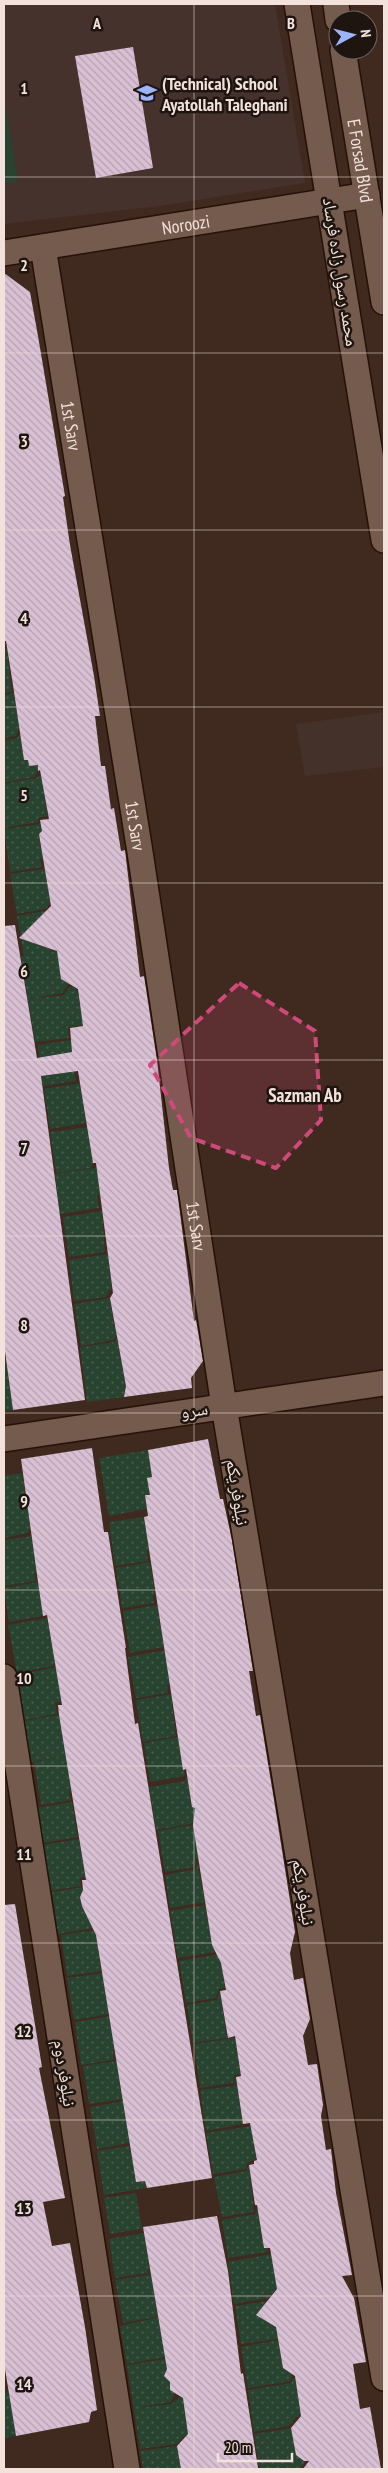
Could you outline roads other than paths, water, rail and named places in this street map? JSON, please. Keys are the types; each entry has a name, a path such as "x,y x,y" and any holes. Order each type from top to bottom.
{"street":[{"name":"محمد رسول زاده فرساد","path":"297,4 384,540"},
{"name":"E Forsad Blvd","path":"345,60 384,302"},
{"name":"Noroozi","path":"4,253 367,195"},
{"name":"1st Sarv","path":"43,247 139,842 224,1406"},
{"name":"سرو","path":"4,1439 384,1383"},
{"name":"نیلوفر یکم","path":"224,1406 384,2378"},
{"name":"نیلوفر دوم","path":"4,1677 127,2469"}],"place":[{"name":"(Technical) School Ayatollah Taleghani","path":"147,93"}],"district":[{"name":"Sazman Ab","path":"305,1095"}]}
